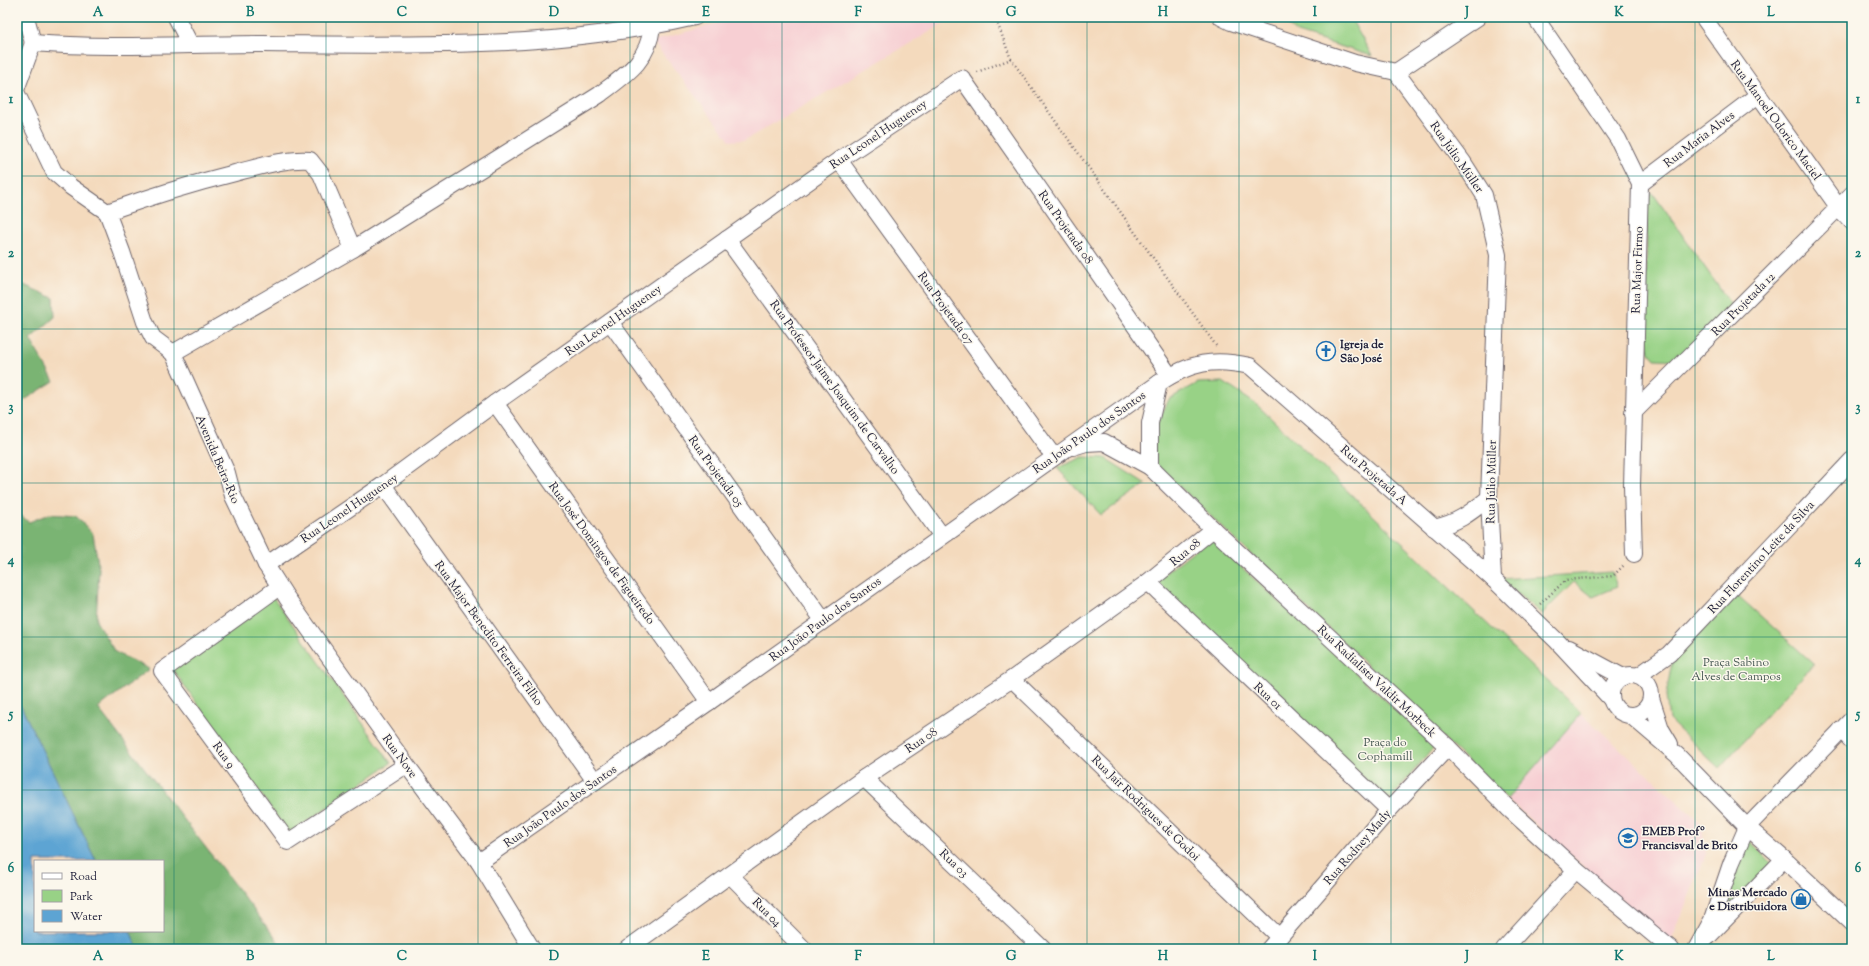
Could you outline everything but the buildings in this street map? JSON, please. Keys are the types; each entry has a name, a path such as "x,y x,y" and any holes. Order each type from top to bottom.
{"street":[{"path":"17,86 33,43 26,17"},
{"path":"176,17 190,44"},
{"path":"33,43 85,47 190,44 449,45 520,42 652,27 695,17"},
{"path":"1230,19 1355,64 1396,72 1478,17"},
{"name":"Rua Major Firmo","path":"1535,17 1618,140 1640,184 1633,413 1632,486 1634,554"},
{"name":"Rua Manoel Odorico Maciel","path":"1703,17 1839,208 1852,222"},
{"path":"17,94 54,172 71,187 106,212 122,252 145,322 153,338 173,352 353,249 599,95 632,69 645,54 651,40 652,27"},
{"name":"Rua Júlio Müller","path":"1396,72 1463,162 1484,195 1498,256 1489,498 1493,579"},
{"name":"Rua Leonel Hugueney","path":"266,565 383,485 495,403 838,160 962,78"},
{"name":"Rua Projetada 08","path":"962,78 1164,380"},
{"name":"Rua Maria Alves","path":"1640,184 1758,94"},
{"path":"106,212 165,191 251,169 294,160 310,160 321,174 353,249"},
{"name":"Rua Projetada 07","path":"838,160 1060,453"},
{"name":"Rua Projetada 12","path":"1633,413 1852,194"},
{"name":"Rua Professor Jaime Joaquim de Carvalho","path":"728,238 942,536"},
{"name":"Rua Projetada 05","path":"610,322 823,620"},
{"name":"Avenida Beira-Rio","path":"173,352 226,473 233,496 266,565"},
{"name":"Rua Projetada A","path":"1164,380 1188,368 1210,361 1227,361 1250,366 1493,579 1557,641 1611,699"},
{"path":"1060,453 1086,443 1104,442 1150,467 1150,423 1164,380"},
{"name":"Rua João Paulo dos Santos","path":"479,862 596,782 1164,380"},
{"name":"Rua José Domingos de Figueiredo","path":"495,403 709,702"},
{"name":"Rua Florentino Leite da Silva","path":"1630,676 1669,654 1852,460"},
{"name":"Rua Radialista Valdir Morbeck","path":"1150,467 1213,528 1448,747 1508,808 1576,870 1671,949"},
{"name":"Rua Major Benedito Ferreira Filho","path":"383,485 596,782"},
{"path":"1434,528 1449,525 1464,518 1489,498"},
{"name":"Rua 08","path":"627,949 864,778 1012,679 1148,582 1213,528"},
{"name":"Rua Nove","path":"266,565 406,765 479,862 532,949"},
{"name":"Rua 01","path":"1148,582 1389,810"},
{"name":"Rua 9","path":"280,587 162,670 288,842 406,765"},
{"name":"Rua Projetada A","path":"1557,641 1630,676"},
{"name":"Rua Florentino Leite da Silva","path":"1650,693 1669,654"},
{"path":"1677,755 1661,729 1646,682 1630,676 1614,685 1611,699 1617,709 1630,715 1677,755 1747,827 1784,859 1852,923"},
{"name":"Rua Jair Rodrigues de Godoi","path":"1012,679 1280,937"},
{"path":"1630,715 1636,715 1646,708 1650,693"},
{"path":"1698,947 1712,920 1731,864 1747,827 1846,736 1852,718"},
{"name":"Rua Rodney Mady","path":"1269,949 1389,810 1448,747"},
{"name":"Rua 03","path":"864,778 1043,949"},
{"path":"1698,947 1784,859"},
{"path":"1504,949 1576,870"},
{"name":"Rua 04","path":"730,875 804,949"}],"path":[{"path":"995,17 1011,59 1227,361"},
{"path":"962,78 1011,59"},
{"path":"1530,614 1566,580 1613,576 1634,554"}],"shaded area":[{"path":"740,17 955,17 745,140 730,141 655,44 657,40"},
{"name":"EMEB Profº Francisval de Brito","path":"1581,713 1701,823 1706,854 1671,941 1637,914 1507,799"}],"green space":[{"path":"1278,17 1350,17 1372,56 1297,33"},
{"path":"1652,192 1732,306 1679,360 1655,359 1649,352 1646,335 1647,209 1648,197"},
{"path":"17,282 54,298 55,317 30,339 54,381 17,405"},
{"path":"1223,382 1257,405 1581,713 1507,799 1155,463 1153,432 1169,399 1198,383"},
{"path":"1083,457 1105,458 1146,484 1101,515 1057,468"},
{"path":"17,513 29,522 49,514 76,516 93,534 99,569 96,621 115,652 149,669 98,708 284,949 138,949 130,932 164,932 164,860 96,860 17,698"},
{"name":"Praça do Cophamill","path":"1210,538 1435,746 1388,801 1155,581"},
{"path":"1612,572 1617,587 1593,597 1574,582 1542,614 1499,579"},
{"name":"Praça Sabino Alves de Campos","path":"1735,593 1814,664 1719,768 1669,720 1666,695 1672,662 1686,643"},
{"path":"273,597 391,763 289,834 172,668"},
{"path":"1746,837 1773,864 1718,923"}],"water":[{"path":"17,698 96,860 34,860 34,932 130,932 138,949 17,949"}],"place":[{"name":"Igreja de São José","path":"1326,351"},
{"name":"EMEB Profº Francisval de Brito","path":"1628,838"},
{"name":"Minas Mercado e Distribuidora","path":"1801,899"}]}
